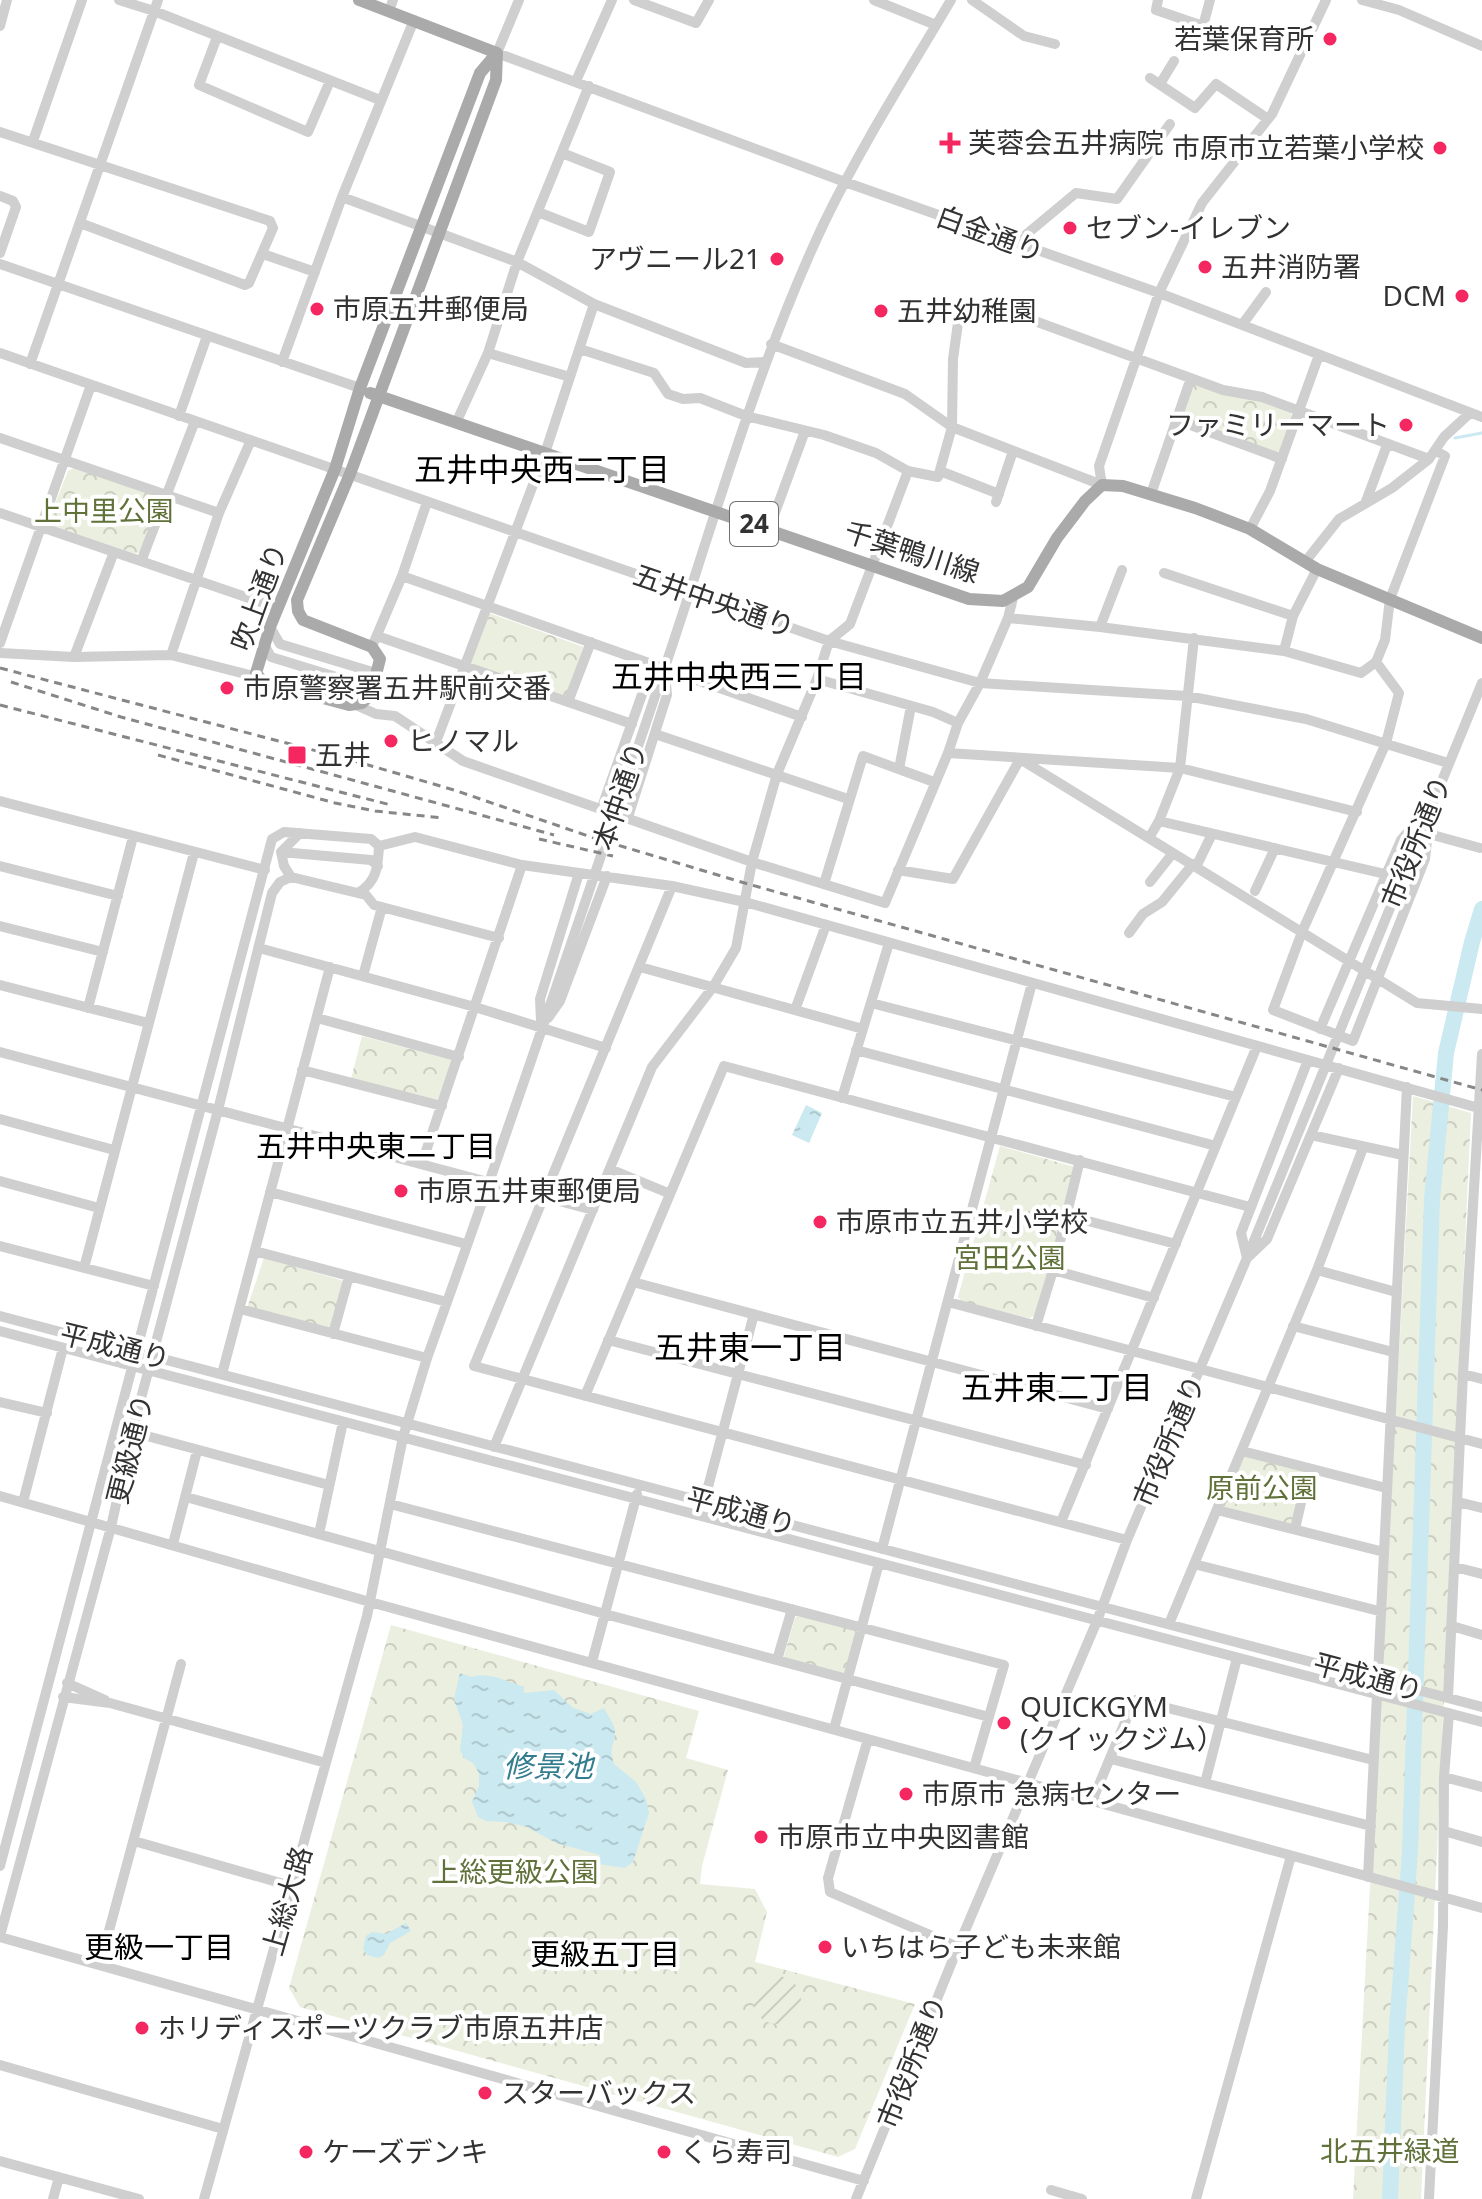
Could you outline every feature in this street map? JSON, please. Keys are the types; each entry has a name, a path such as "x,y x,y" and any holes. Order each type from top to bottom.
{"main road":[{"path":"359,0 391,6 414,20 497,53"},
{"name":"吹上通り","path":"356,705 263,682 257,677 264,644 335,469 360,388 480,73 497,53"},
{"name":"吹上通り","path":"375,642 303,620 297,605 350,474 496,80 497,53"},
{"name":"千葉鴨川線","path":"360,388 377,397 969,599 987,602 1013,598 1028,587 1057,538 1085,501 1102,485"},
{"path":"1102,485 1123,486 1151,494 1250,529 1311,565 1482,638"},
{"path":"356,705 367,700 372,688 380,659 375,642"}],"street":[{"path":"0,26 7,0"},
{"path":"33,141 82,0"},
{"path":"119,0 380,100"},
{"path":"30,364 158,0"},
{"name":"吹上通り","path":"497,53 519,0"},
{"path":"576,81 612,0"},
{"path":"634,0 696,23 709,0"},
{"path":"874,0 936,25"},
{"name":"本仲通り","path":"390,1504 403,1437 427,1358 664,668 771,344 843,184 951,0"},
{"path":"972,0 1024,36 1055,44"},
{"path":"1158,0 1156,10 1203,26 1210,0"},
{"path":"771,344 905,394 952,427 1102,485 1099,466 1159,293 1202,203 1268,119 1326,0"},
{"path":"1362,0 1399,10 1482,46"},
{"path":"282,362 342,197 414,20"},
{"path":"217,37 199,85 308,132 330,81"},
{"name":"白金通り","path":"497,53 843,184 1159,293 1482,417"},
{"path":"1174,61 1155,81 1195,108 1216,84 1268,119"},
{"path":"456,423 488,353 517,262 589,86"},
{"path":"1016,243 1076,193 1117,199 1170,124"},
{"path":"0,132 270,221 273,228 249,283 245,285 80,223"},
{"path":"538,212 589,232 610,172 562,153"},
{"path":"0,196 13,201 16,207 0,253"},
{"path":"342,197 517,262 594,304 746,363 765,362"},
{"path":"263,254 315,272"},
{"path":"0,264 360,388"},
{"path":"1242,325 1266,292"},
{"path":"436,742 517,532 594,304"},
{"path":"1008,618 1284,651 1361,673 1376,662 1385,640 1390,599 1445,456 1387,445 1262,397 1223,390 1010,312"},
{"path":"580,349 654,373 668,394 683,399 700,398 746,416 876,453 908,471 938,477 952,427 953,359 958,323"},
{"path":"179,416 207,336"},
{"name":"五井中央通り","path":"0,353 829,641 980,683 1187,696 1306,719 1448,763"},
{"path":"488,353 570,377"},
{"path":"1250,529 1270,491 1319,355"},
{"path":"1151,494 1191,378"},
{"path":"0,643 91,385"},
{"path":"1284,651 1311,565 1339,519 1392,488 1433,455 1444,437 1470,413"},
{"path":"1177,420 1282,459"},
{"path":"142,559 195,421"},
{"path":"769,529 805,431"},
{"path":"0,438 219,513"},
{"path":"171,655 219,513 251,440"},
{"path":"1365,504 1387,445"},
{"path":"940,471 997,498 1013,451"},
{"path":"494,1447 652,1067 713,987 736,948 752,862 777,774 817,679 829,641 850,624 908,471"},
{"path":"427,502 375,642 464,665 632,724"},
{"path":"0,513 278,608"},
{"path":"74,657 114,552"},
{"path":"1100,627 1122,570"},
{"path":"1164,573 1293,616"},
{"path":"402,576 802,717"},
{"path":"356,705 376,714 395,716 463,761 602,807 752,862 885,903 958,723 980,683 1008,618 1013,598"},
{"path":"270,627 280,644 376,673"},
{"path":"1149,838 1180,768 1194,638"},
{"path":"568,702 591,642"},
{"path":"264,644 271,657 372,688"},
{"path":"0,653 74,657 171,655 257,677"},
{"path":"1376,662 1399,693 1386,743 1302,932 1273,1010 1353,1041 1425,859 1431,805"},
{"path":"602,807 645,686 664,668"},
{"path":"628,817 667,695 664,668"},
{"path":"817,679 958,723"},
{"name":"市役所通り","path":"856,2199 1482,683"},
{"path":"899,769 911,706"},
{"path":"655,734 848,799"},
{"path":"948,753 1180,768 1357,812"},
{"path":"824,884 863,756 934,782"},
{"path":"1020,759 1417,1003 1482,1009"},
{"path":"898,870 953,879 1020,759"},
{"path":"0,801 265,870"},
{"path":"1320,1029 1401,840 1431,805"},
{"path":"1159,821 1385,874"},
{"path":"281,852 300,833 371,839 379,846"},
{"name":"更級通り","path":"0,1866 275,835 300,833"},
{"path":"1129,933 1143,914 1162,902 1165,895 1194,866 1212,834"},
{"path":"1429,834 1480,848"},
{"path":"88,1008 133,837"},
{"path":"379,846 415,837 522,865 672,886 745,902 1477,1109"},
{"path":"379,846 378,866 371,885 382,907"},
{"path":"1255,891 1275,848"},
{"path":"281,852 371,860 378,866"},
{"path":"281,852 284,866 291,877 366,895 374,905 499,938"},
{"path":"84,1268 194,853"},
{"path":"1150,882 1173,853"},
{"path":"422,1163 522,865"},
{"path":"0,866 118,896"},
{"path":"541,1027 540,999 579,873"},
{"path":"541,1027 560,1001 607,876"},
{"name":"更級通り","path":"0,1936 111,1527 132,1432 272,893 280,882 291,877"},
{"path":"358,893 371,885"},
{"path":"672,886 474,1366 1127,1540"},
{"path":"363,976 382,907"},
{"path":"795,1010 826,925"},
{"path":"0,926 103,952"},
{"path":"842,1098 889,943"},
{"path":"259,948 475,1007 606,1048"},
{"path":"222,1374 330,967"},
{"path":"640,967 863,1029"},
{"path":"882,1549 1032,983"},
{"path":"0,985 148,1023"},
{"path":"871,1003 1236,1097"},
{"path":"317,1018 459,1057"},
{"path":"1061,1522 1257,1046"},
{"path":"856,1050 1216,1146"},
{"path":"0,1052 593,1210"},
{"path":"1442,1697 1452,1626 1458,1502 1456,1438 1478,1210 1477,1109 1482,1054"},
{"path":"1247,1258 1241,1233 1308,1060"},
{"path":"585,1396 724,1066 1250,1207"},
{"path":"1247,1258 1267,1239 1339,1068"},
{"path":"302,1070 442,1106"},
{"path":"1368,1877 1379,1611 1393,1420 1393,1352 1407,1087"},
{"path":"0,1119 114,1150"},
{"path":"1311,1135 1403,1155"},
{"path":"1169,1624 1317,1270 1363,1148"},
{"path":"1036,1326 1080,1160"},
{"path":"610,1169 668,1193"},
{"path":"0,1181 99,1208"},
{"path":"270,1192 466,1244"},
{"path":"1065,1215 1176,1244"},
{"path":"0,1246 154,1286"},
{"path":"255,1251 447,1302"},
{"path":"1053,1270 1154,1298"},
{"path":"1317,1270 1396,1292"},
{"path":"333,1334 349,1276"},
{"path":"633,1282 1108,1409"},
{"path":"948,1302 1482,1444"},
{"path":"240,1309 427,1358"},
{"path":"1468,1310 1482,1314"},
{"path":"704,1502 754,1314"},
{"name":"平成通り","path":"0,1316 222,1374 409,1417 494,1447 1482,1707"},
{"path":"1293,1326 1393,1352"},
{"name":"平成通り","path":"0,1331 1482,1722"},
{"path":"608,1340 1086,1465"},
{"path":"23,1502 63,1348"},
{"path":"1463,1374 1482,1379"},
{"path":"0,1402 47,1413"},
{"path":"319,1534 343,1422"},
{"path":"132,1432 329,1485"},
{"path":"173,1544 197,1451"},
{"path":"1242,1451 1386,1488"},
{"path":"1295,1529 1309,1468"},
{"path":"592,1662 639,1485"},
{"path":"0,1496 370,1602 1482,1908"},
{"path":"186,1497 989,1717"},
{"path":"1458,1502 1482,1508"},
{"path":"390,1504 1004,1665 974,1768"},
{"name":"上総大路","path":"204,2199 370,1602 390,1504"},
{"path":"1217,1510 1384,1552"},
{"path":"834,1729 879,1563"},
{"path":"1194,1564 1379,1611"},
{"path":"1455,1567 1482,1574"},
{"path":"777,1660 792,1609"},
{"path":"1452,1626 1482,1635"},
{"path":"1205,1783 1237,1658"},
{"path":"100,1964 181,1664"},
{"path":"67,1683 110,1703"},
{"path":"63,1697 110,1703 326,1763"},
{"path":"1093,1799 1136,1700 1373,1760"},
{"path":"1429,2199 1443,1926 1437,1895 1444,1831 1449,1713"},
{"path":"868,1739 828,1878 830,1892 958,1947"},
{"path":"1111,1759 1371,1826"},
{"path":"1444,1777 1482,1787"},
{"path":"1444,1831 1482,1842"},
{"path":"134,1841 291,1886"},
{"path":"1196,2199 1291,1856"},
{"path":"0,1936 864,2181"},
{"path":"0,2065 223,2129"},
{"path":"0,2161 118,2196 139,2199"},
{"path":"53,2199 59,2177"},
{"path":"1051,2190 1082,2199"}],"green space":[{"path":"1192,385 1259,400 1291,413 1280,451 1275,453 1184,419 1182,416"},
{"name":"上中里公園","path":"74,468 156,496 159,502 141,551 136,554 53,526 49,519 68,471"},
{"path":"489,613 584,647 565,698 469,664"},
{"path":"362,1036 452,1060 439,1100 351,1079"},
{"name":"北五井緑道","path":"1413,1096 1471,1113 1421,2199 1353,2199"},
{"name":"宮田公園","path":"1000,1146 1075,1167 1035,1316 1029,1318 961,1301 958,1297"},
{"path":"264,1258 341,1280 344,1285 332,1327 328,1329 250,1309 248,1305"},
{"name":"原前公園","path":"1242,1451 1309,1468 1295,1529 1217,1510"},
{"path":"799,1614 855,1628 857,1632 846,1671 841,1675 786,1659 784,1656 795,1618"},
{"name":"上総更級公園","path":"391,1625 699,1711 686,1758 728,1770 700,1884 755,1889 767,1912 755,1962 915,2004 855,2149 838,2157 300,2007 289,1988"},
{"path":"777,1976 794,1983 801,2000 794,2017 777,2024 760,2017 753,2000 760,1983"}],"water":[{"path":"806,1105 822,1113 809,1143 792,1135"},
{"name":"修景池","path":"460,1673 505,1680 524,1687 524,1693 554,1690 573,1708 591,1714 604,1708 615,1729 612,1749 614,1764 636,1782 646,1799 649,1813 633,1862 625,1868 598,1864 600,1855 556,1843 527,1827 478,1817 472,1802 479,1786 479,1773 460,1750 463,1725 454,1699"},
{"path":"406,1923 411,1931 390,1943 384,1955 378,1958 367,1955 363,1949 366,1936 372,1932 386,1934"}],"waterway":[{"path":"1455,438 1482,433"},
{"path":"1390,2199 1397,2027 1410,1851 1432,1199 1446,1053 1482,909"}],"railway":[{"path":"0,668 351,760 748,884 1482,1090"},
{"path":"11,682 121,717 554,835"},
{"path":"0,705 391,805"},
{"path":"158,755 335,803 375,811 443,818"},
{"path":"539,839 613,856"}],"place":[{"name":"若葉保育所","path":"1330,39"},
{"name":"芙蓉会五井病院","path":"950,143"},
{"name":"市原市立若葉小学校","path":"1440,148"},
{"name":"セブン-イレブン","path":"1070,228"},
{"name":"アヴニール21","path":"777,259"},
{"name":"五井消防署","path":"1205,267"},
{"name":"DCM","path":"1462,296"},
{"name":"市原五井郵便局","path":"317,309"},
{"name":"五井幼稚園","path":"881,311"},
{"name":"ファミリーマート","path":"1406,425"},
{"name":"市原警察署五井駅前交番","path":"227,688"},
{"name":"ヒノマル","path":"391,741"},
{"name":"五井","path":"297,755"},
{"name":"市原五井東郵便局","path":"401,1191"},
{"name":"市原市立五井小学校","path":"820,1222"},
{"name":"QUICKGYM (クイックジム）","path":"1004,1723"},
{"name":"市原市 急病センター","path":"906,1794"},
{"name":"市原市立中央図書館","path":"761,1837"},
{"name":"いちはら子ども未来館","path":"825,1947"},
{"name":"ホリディスポーツクラブ市原五井店","path":"142,2028"},
{"name":"スターバックス","path":"485,2093"},
{"name":"ケーズデンキ","path":"306,2152"},
{"name":"くら寿司","path":"664,2152"}],"district":[{"name":"五井中央西二丁目","path":"542,470"},
{"name":"五井中央西三丁目","path":"739,677"},
{"name":"五井中央東二丁目","path":"376,1147"},
{"name":"五井東一丁目","path":"750,1348"},
{"name":"五井東二丁目","path":"1057,1388"},
{"name":"更級一丁目","path":"159,1948"},
{"name":"更級五丁目","path":"605,1955"}]}
